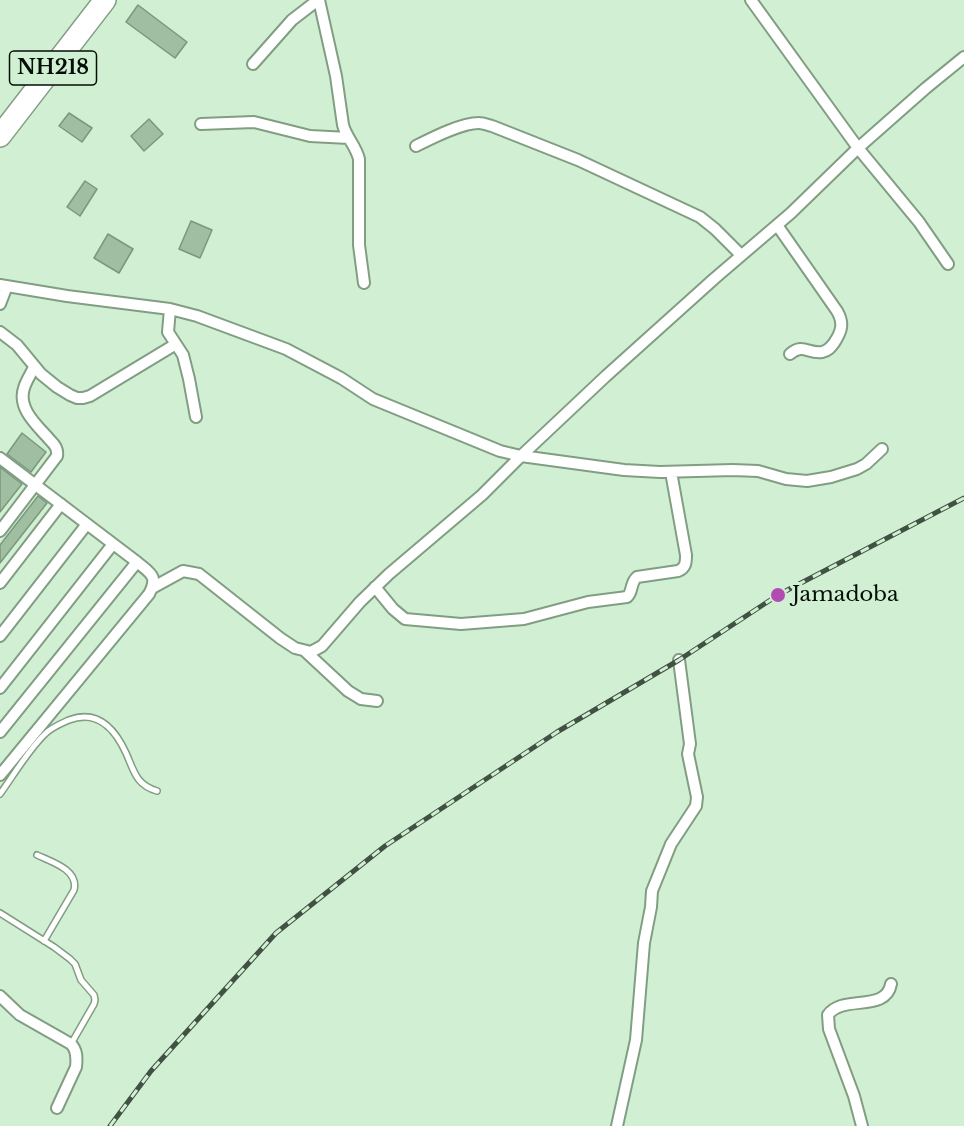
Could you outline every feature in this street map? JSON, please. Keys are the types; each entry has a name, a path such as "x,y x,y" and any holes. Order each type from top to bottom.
{"highway":[{"name":"NH218","path":"0,136 105,0"}],"street":[{"path":"253,64 292,20 318,0 336,76 343,125 357,152 360,166 359,245 364,283"},
{"path":"751,0 858,148 919,222 948,264"},
{"path":"152,588 183,571 199,574 296,648 311,652 322,646 375,587 482,495 606,376 807,198 858,148 964,57"},
{"path":"201,124 254,122 310,136 349,138"},
{"path":"416,146 438,135 472,124 492,126 568,155 700,216 741,255"},
{"path":"777,225 837,310 842,324 839,336 825,351 800,348 789,354"},
{"path":"0,304 4,286 170,309 196,316 286,349 341,378 373,399 500,451 521,456 624,470 758,471 786,479 807,481 857,469 882,449"},
{"path":"170,309 168,332 186,364 196,417"},
{"path":"0,332 17,345 40,374 70,395 83,398 176,344"},
{"path":"0,531 54,462 58,452 27,412 23,403 24,387 34,367"},
{"path":"0,458 137,562 154,578 149,594 1,771"},
{"path":"375,587 393,609 405,619 461,624 524,619 588,602 627,597 637,577 678,571 685,567 686,555 672,472"},
{"path":"0,583 61,504"},
{"path":"0,636 87,524"},
{"path":"0,688 113,544"},
{"path":"0,732 137,562"},
{"path":"305,651 348,691 361,699 377,701"},
{"path":"617,1126 636,1040 644,943 652,891 671,844 696,806 697,797 688,754 690,744 679,660"},
{"path":"862,1126 854,1096 829,1029 828,1015 834,1009 886,996 891,984"},
{"path":"2,1002 31,1023 75,1048 76,1067 57,1107"}],"lane":[{"path":"0,794 46,733 60,724 84,717 98,719 110,729 126,752 140,782 148,788 157,790"},
{"path":"37,855 69,872 76,885 44,941"},
{"path":"0,913 63,953 75,964 81,980 94,995 94,1004 71,1044"}],"building":[{"path":"138,5 187,42 175,58 126,22"},
{"path":"69,113 92,128 82,142 59,126"},
{"path":"149,119 163,134 144,151 131,136"},
{"path":"85,181 97,189 80,216 67,207"},
{"path":"191,221 212,230 200,258 179,249"},
{"path":"108,234 133,249 119,273 94,258"},
{"path":"22,433 46,452 31,472 7,454"},
{"path":"0,467 22,484 0,512"},
{"path":"38,496 47,503 0,563 0,545"}],"railway":[{"path":"110,1126 151,1071 276,933 385,846 557,732 679,660 778,595 964,498"}],"place":[{"name":"Jamadoba","path":"778,595"}]}
